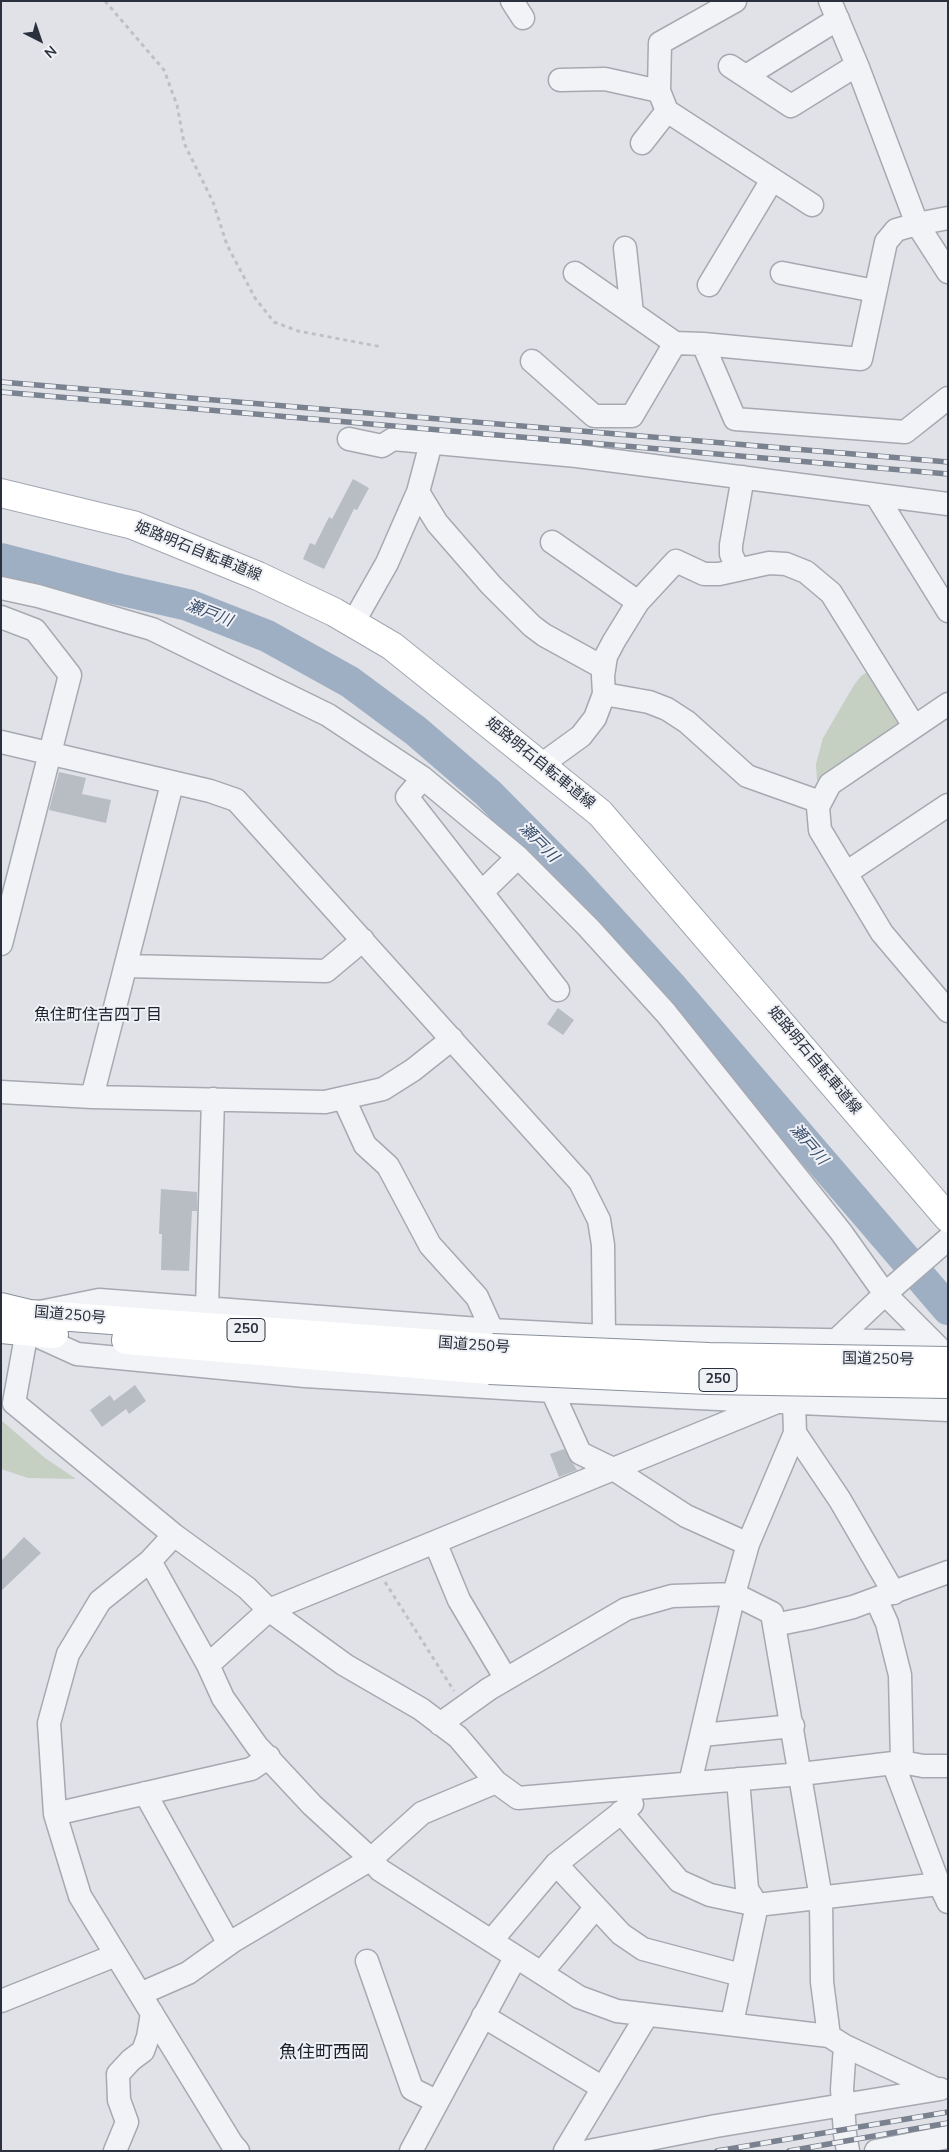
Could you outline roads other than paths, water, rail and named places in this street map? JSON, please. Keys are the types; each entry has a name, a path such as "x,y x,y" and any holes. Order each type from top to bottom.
{"main road":[{"name":"姫路明石自転車道線","path":"1,493 133,525 258,576 334,612 392,646 600,813 948,1218"},
{"name":"国道250号","path":"1,1307 20,1325 491,1350 709,1357 943,1353"},
{"name":"国道250号","path":"491,1350 708,1380 948,1384"}],"street":[{"path":"734,1 660,43 659,90 668,111 812,205"},
{"path":"857,66 791,106 738,71 834,10 857,66 917,224 948,272"},
{"path":"560,80 605,79 659,90"},
{"path":"642,143 668,111"},
{"path":"709,285 772,180"},
{"path":"575,273 675,343 861,359 886,242 896,230 948,218"},
{"path":"626,248 632,313"},
{"path":"782,273 875,291"},
{"path":"532,361 594,416 632,416 675,343"},
{"path":"703,344 735,419 905,432 948,398"},
{"path":"349,438 382,446 393,439 577,456 948,504"},
{"path":"353,623 387,563 418,492 431,443"},
{"path":"738,569 731,554 731,545 742,477"},
{"path":"418,492 437,523 491,586 532,626 544,635 604,668"},
{"path":"876,495 948,611"},
{"path":"552,542 638,602"},
{"path":"541,765 581,736 595,718 604,694 606,656 638,602 676,561 704,574 719,574 770,563 786,564 806,572 831,593 914,726"},
{"path":"1,588 38,596 152,629 328,715 423,778 518,856 588,927 666,1014 841,1232 885,1294 943,1353"},
{"path":"36,630 38,596"},
{"path":"1,616 36,630 70,675 1,944"},
{"path":"604,694 649,702 666,709 687,722 747,776 820,802"},
{"path":"948,704 830,784 820,802 818,818 820,830 882,933 948,1011"},
{"path":"1,742 172,784 210,791 236,800 580,1182 599,1220 603,1245 604,1336"},
{"path":"423,778 407,797 558,990"},
{"path":"92,1097 172,784"},
{"path":"846,873 948,805"},
{"path":"482,892 518,856"},
{"path":"127,966 326,971 363,940"},
{"path":"1,1092 92,1097 325,1102 383,1089 413,1070 452,1039"},
{"path":"207,1308 213,1099"},
{"path":"344,1099 364,1145 388,1166 430,1245 476,1297 491,1350 552,1391 580,1453 614,1470 686,1516 748,1544"},
{"path":"621,1812 680,1882 710,1895 757,1905 821,1898 943,1893 897,1763 900,1675 887,1623 885,1596 840,1500 795,1433 782,1391 885,1294 948,1240"},
{"path":"20,1325 99,1300 207,1308 491,1350 604,1336 834,1342 943,1353"},
{"path":"20,1325 76,1354 305,1376 552,1391 948,1410"},
{"path":"20,1325 14,1403 174,1535 247,1588 268,1610 345,1665 421,1709 458,1737 496,1782 518,1798 801,1774 897,1763 948,1766"},
{"path":"208,1665 268,1610 785,1402"},
{"path":"690,1784 734,1594 748,1544 795,1433"},
{"path":"174,1535 150,1561 100,1602 68,1654 49,1723 55,1814 80,1896 238,2151"},
{"path":"435,1542 459,1600 506,1679"},
{"path":"150,1561 208,1665 223,1698 257,1746 312,1805 371,1859 380,1870 492,1940 515,1958 542,1972 579,1997 617,2010 732,2023 837,2041 944,2086"},
{"path":"774,1624 830,1614 948,1572"},
{"path":"440,1724 506,1679 626,1609 672,1596 734,1594 772,1613 793,1726 821,1898 822,1982 837,2041 848,2151"},
{"path":"702,1736 793,1726"},
{"path":"55,1814 251,1769 269,1758"},
{"path":"732,2023 757,1905 747,1889 738,1779"},
{"path":"140,1994 188,1973 229,1944 371,1859 422,1813 496,1782"},
{"path":"492,1940 556,1864 655,1786"},
{"path":"145,1793 229,1944"},
{"path":"556,1864 628,1941 642,1949 741,1974"},
{"path":"542,1972 596,1907"},
{"path":"1,2001 116,1956"},
{"path":"411,2151 436,2101 515,1958"},
{"path":"367,1960 412,2089 436,2101"},
{"path":"115,2151 127,2122 119,2100 118,2074 142,2050 148,2037 152,2013"},
{"path":"565,2151 647,2014"},
{"path":"483,2016 603,2088"},
{"path":"588,2151 944,2086"},
{"path":"876,2151 948,2137"}],"waterway":[{"name":"瀬戸川","path":"1,559 188,605 267,636 350,682 416,731 488,793 573,879 670,985 948,1309"}],"railway":[{"path":"1,382 948,462"},
{"path":"1,392 948,474"},
{"path":"717,2151 948,2112"},
{"path":"789,2151 948,2123"}],"district":[{"name":"魚住町住吉四丁目","path":"98,1016"},
{"name":"魚住町西岡","path":"324,2054"}]}
